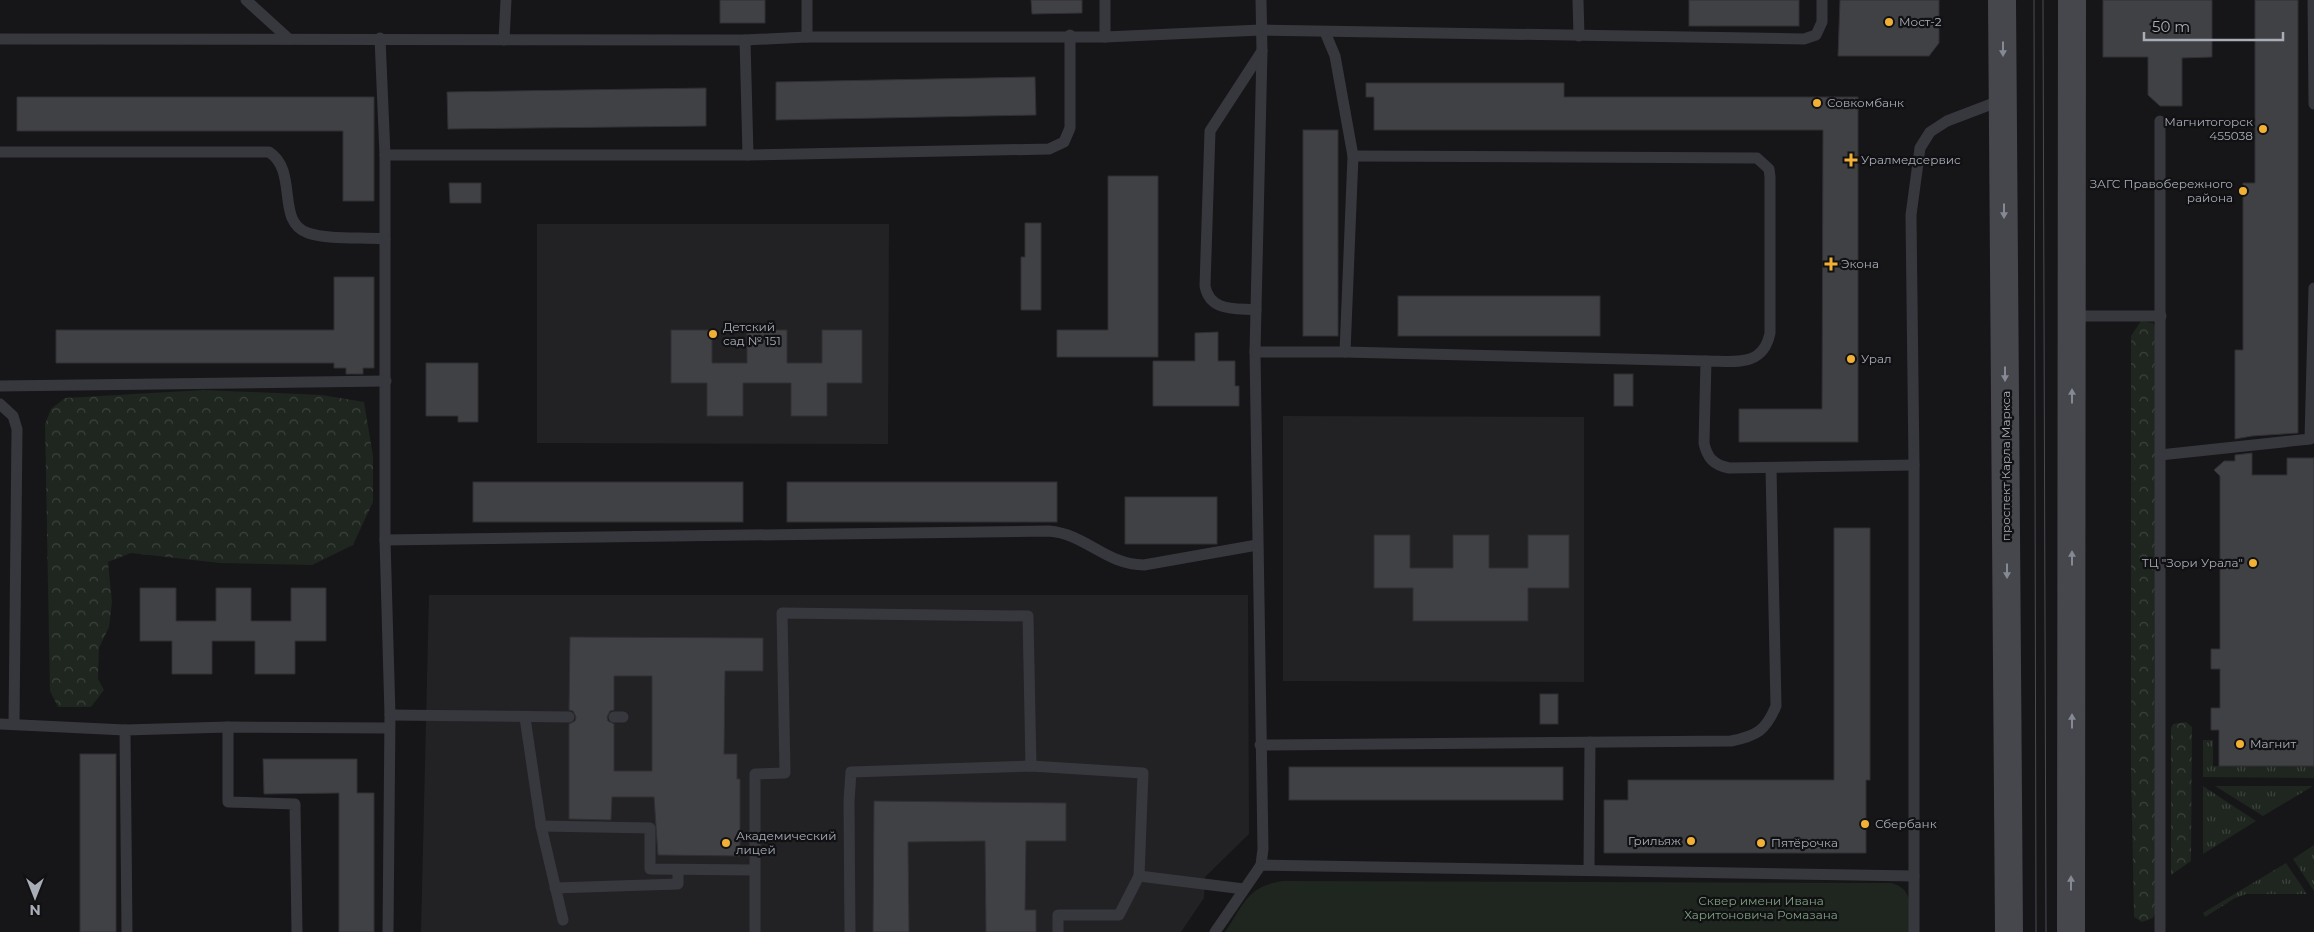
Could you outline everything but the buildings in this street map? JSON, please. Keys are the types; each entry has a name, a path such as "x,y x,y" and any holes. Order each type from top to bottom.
{"main road":[{"name":"проспект Карла Маркса","path":"2002,0 2009,932"},
{"path":"2071,932 2072,0"}],"lane":[{"path":"246,0 289,39"},
{"path":"504,40 506,0"},
{"path":"807,0 807,37"},
{"path":"1105,0 1105,37"},
{"path":"1214,932 1261,865 1262,849 1255,352 1262,51 1261,0"},
{"path":"1578,0 1579,36"},
{"path":"0,39 380,38 745,40 807,37 1070,35 1105,37 1262,30 1804,38 1816,35 1820,28 1822,22 1822,0"},
{"path":"2313,0 2314,104"},
{"path":"1325,32 1335,56 1353,156 1345,352"},
{"path":"384,155 748,155 1057,147 1068,136 1070,128 1070,35"},
{"path":"380,38 385,239 385,540 390,715 388,728 388,932"},
{"path":"745,40 748,155"},
{"path":"1256,310 1216,305 1210,301 1205,286 1210,131 1262,51"},
{"path":"1914,932 1914,465 1911,215 1920,148 1930,132 1947,121 2003,100"},
{"path":"2160,121 2160,932"},
{"path":"0,152 269,152 282,164 291,216 297,226 307,233 318,235 385,239"},
{"path":"1255,352 1345,352 1706,361 1753,359 1762,353 1768,344 1770,333 1770,177 1769,169 1758,158 1353,156"},
{"path":"2160,455 2312,439 2314,288"},
{"path":"2072,316 2161,316"},
{"path":"1706,361 1704,443 1706,453 1711,461 1719,466 1729,468 1771,468 1914,465"},
{"path":"0,386 386,382"},
{"path":"0,404 13,416 17,429 14,724"},
{"path":"1260,745 1731,741 1750,738 1770,720 1776,706 1771,468"},
{"path":"385,540 1049,530 1074,536 1116,561 1130,566 1144,566 1257,545"},
{"path":"755,932 755,774 785,773 782,613 1028,616 1031,766"},
{"path":"390,715 569,717"},
{"path":"525,718 541,826 563,920"},
{"path":"0,724 125,730 228,727 388,728"},
{"path":"228,727 228,802 295,804 297,932"},
{"path":"125,730 127,932"},
{"path":"1589,869 1590,742"},
{"path":"850,932 849,801 851,772 1031,766 1143,773 1139,876 1119,914 1058,914 1058,932"},
{"path":"541,826 650,828 650,869 678,871 754,870"},
{"path":"1261,865 1589,869 1914,876"},
{"path":"555,888 678,884 678,871"},
{"path":"1139,876 1244,889"}],"shaded area":[{"name":"Детский сад № 151","path":"537,224 889,224 888,444 537,443"},
{"path":"1283,416 1584,417 1584,682 1283,681"},
{"path":"429,595 1248,595 1249,834 1205,877 1204,898 1181,932 421,932"}],"green space":[{"path":"2141,321 2153,323 2157,332 2154,673 2157,907 2153,918 2142,922 2134,917 2131,770 2131,336"},
{"path":"204,390 322,395 364,402 373,456 373,502 353,545 312,565 220,563 131,553 108,562 112,602 109,627 99,648 98,679 104,690 91,707 58,707 50,691 45,424 51,409 65,398"},
{"path":"2186,722 2192,727 2191,861 2171,875 2171,728 2173,724"},
{"path":"2203,740 2213,740 2213,766 2314,766 2314,778 2203,777"},
{"path":"2203,786 2256,821 2203,854"},
{"path":"2215,786 2313,786 2263,816"},
{"path":"2314,845 2314,891 2293,859"},
{"path":"2286,863 2307,894 2246,894 2235,898 2205,917 2203,913"},
{"name":"Сквер имени Ивана Харитоновича Ромазана","path":"1283,881 1891,883 1899,886 1908,896 1910,909 1909,932 1225,932 1242,905 1254,892 1271,883"}],"tram line":[{"path":"2034,0 2036,932"},
{"path":"2043,0 2046,932"}],"place":[{"name":"Мост-2","path":"1889,22"},
{"name":"Совкомбанк","path":"1817,103"},
{"name":"Магнитогорск 455038","path":"2263,129"},
{"name":"Уралмедсервис","path":"1851,160"},
{"name":"ЗАГС Правобережного района","path":"2243,191"},
{"name":"Экона","path":"1831,264"},
{"name":"Детский сад № 151","path":"713,334"},
{"name":"Урал","path":"1851,359"},
{"name":"ТЦ \"Зори Урала\"","path":"2253,563"},
{"name":"Магнит","path":"2240,744"},
{"name":"Сбербанк","path":"1865,824"},
{"name":"Грильяж","path":"1691,841"},
{"name":"Академический лицей","path":"726,843"},
{"name":"Пятёрочка","path":"1761,843"}]}
